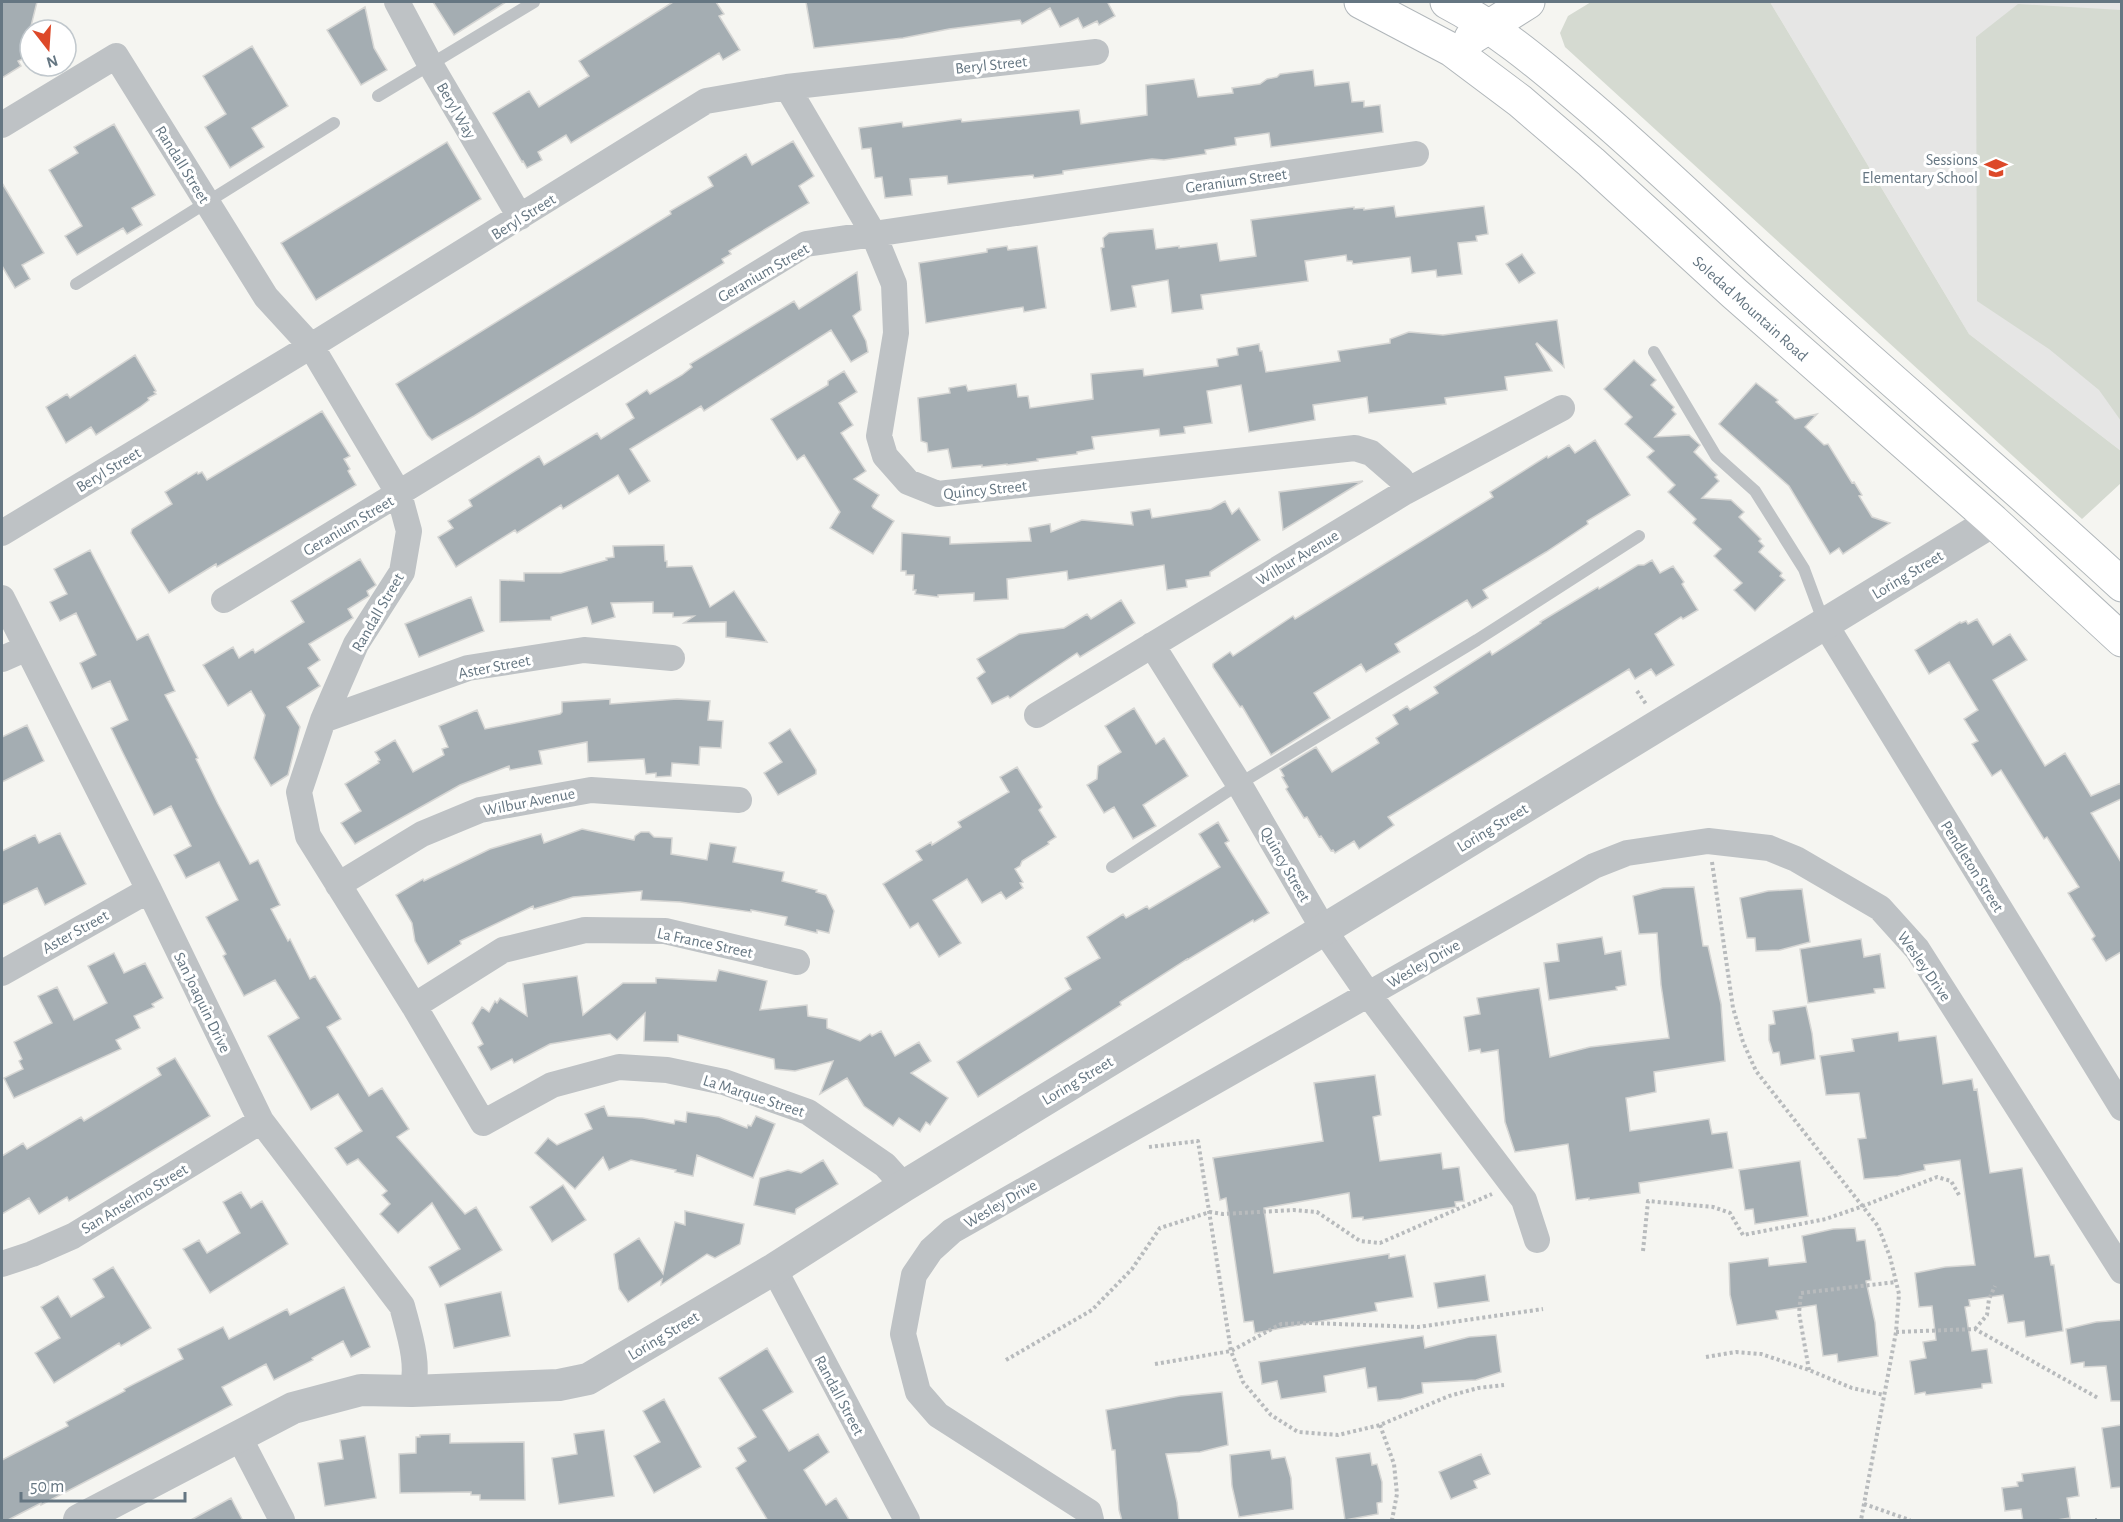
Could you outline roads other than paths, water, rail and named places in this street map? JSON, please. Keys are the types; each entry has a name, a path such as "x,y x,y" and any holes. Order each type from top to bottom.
{"main road":[{"name":"Soledad Mountain Road","path":"1361,2 1452,50 1520,101 1592,162 1734,293 1993,521 2121,640"},
{"path":"1447,2 1474,16 1545,69 1618,132 1762,264 2018,489 2121,585"},
{"path":"1452,50 1528,2"}],"street":[{"name":"Beryl Way","path":"397,2 430,64 520,218"},
{"name":"Beryl Street","path":"2,533 520,218 706,101 787,87 1096,52"},
{"name":"Randall Street","path":"2,125 116,56 266,297 311,346 399,494 409,531 402,572 356,644 324,720 299,792 308,836 414,1006 483,1123"},
{"name":"Quincy Street","path":"787,87 873,233 894,284 896,333 879,436 885,456 908,482 938,495 1355,448 1371,453 1401,478 1405,492"},
{"name":"Geranium Street","path":"224,600 806,244 1416,154"},
{"name":"Wilbur Avenue","path":"1037,715 1405,492 1562,408"},
{"name":"Loring Street","path":"79,1521 293,1408 361,1390 412,1391 559,1386 588,1379 774,1269 904,1186 1993,521 2018,489"},
{"name":"San Joaquin Drive","path":"2,598 149,890 261,1121 402,1306 411,1339 416,1379 412,1391"},
{"name":"Pendleton Street","path":"1824,624 2121,1108"},
{"name":"Quincy Street","path":"1152,645 1239,784 1324,930 1368,994 1524,1200 1537,1240"},
{"path":"2,659 27,648"},
{"name":"Aster Street","path":"324,720 468,668 584,650 672,658"},
{"name":"Wilbur Avenue","path":"338,885 422,834 480,810 591,790 739,800"},
{"name":"Wesley Drive","path":"1091,1521 1089,1512 938,1415 918,1392 903,1334 914,1275 931,1250 952,1231 1594,866 1627,853 1708,841 1769,848 1797,859 1880,908 1917,949 2121,1271"},
{"name":"Aster Street","path":"2,973 149,890"},
{"name":"La France Street","path":"414,1006 503,950 585,930 666,931 797,962"},
{"name":"La Marque Street","path":"483,1123 552,1085 620,1067 667,1070 724,1082 808,1112 885,1165 904,1186"},
{"name":"San Anselmo Street","path":"2,1264 32,1254 72,1236 261,1121"},
{"name":"Randall Street","path":"774,1269 907,1521"},
{"path":"239,1437 282,1521"}],"lane":[{"path":"378,96 534,2"},
{"path":"76,284 334,123"},
{"path":"1654,352 1716,456 1755,491 1804,569 1824,624"},
{"path":"1112,867 1239,784 1477,640 1639,536"}],"place":[{"name":"Sessions Elementary School","path":"1996,168"}]}
